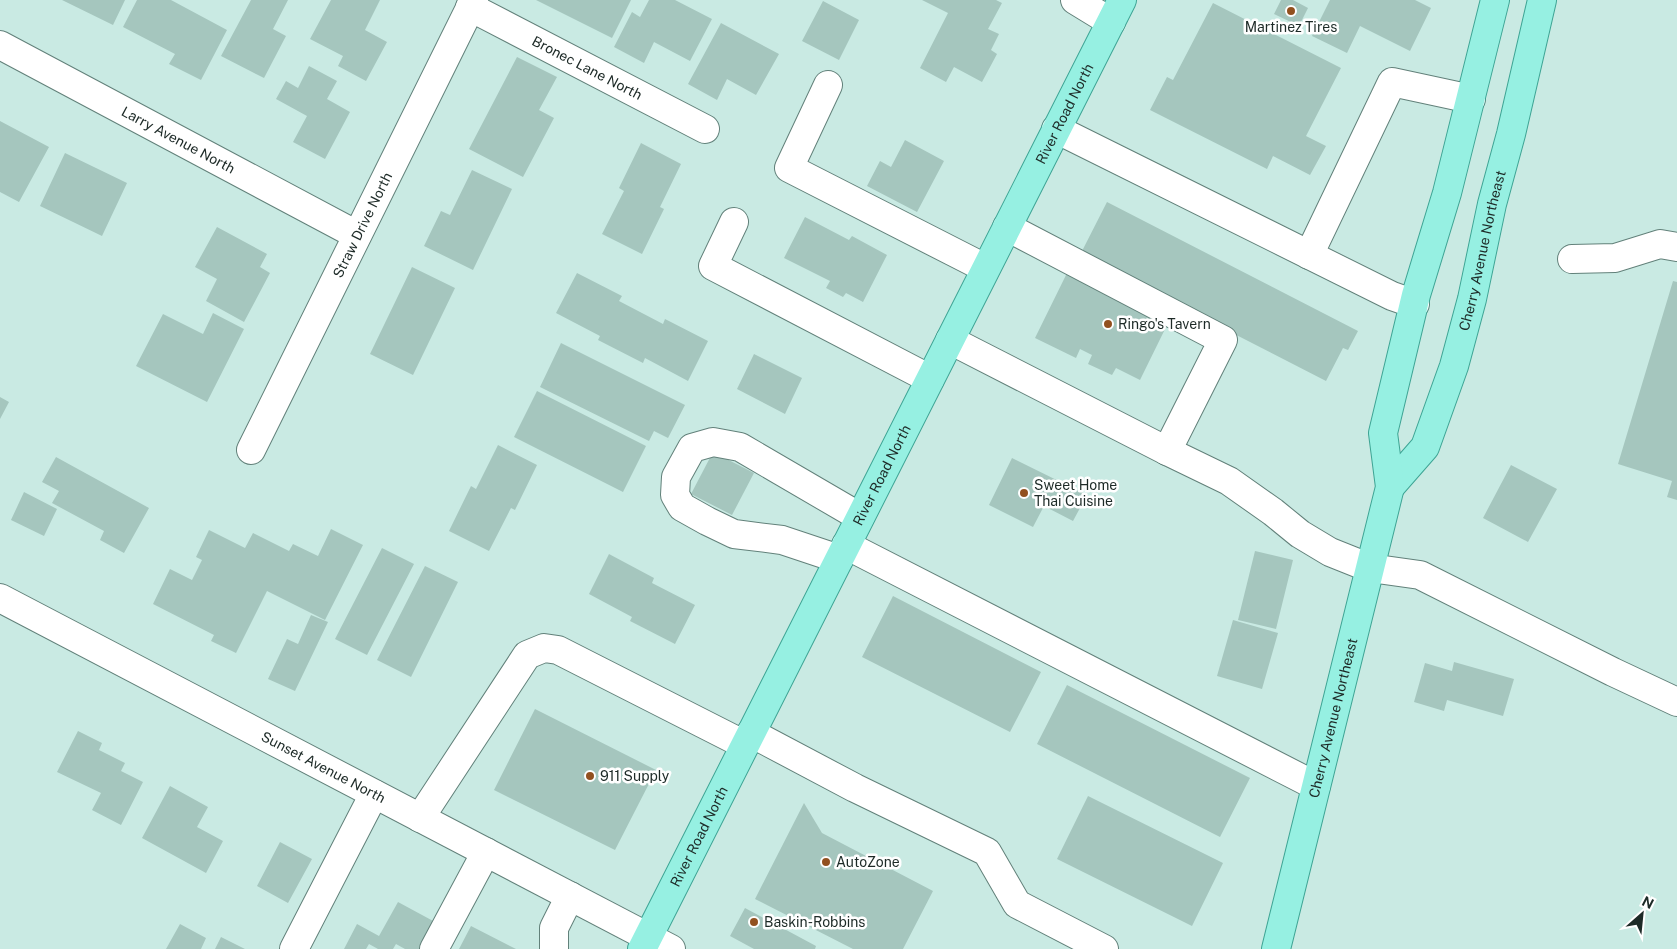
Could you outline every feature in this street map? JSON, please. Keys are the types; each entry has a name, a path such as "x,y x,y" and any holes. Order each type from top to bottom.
{"main road":[{"name":"Cherry Avenue Northeast","path":"1276,949 1390,487 1384,433 1415,304 1445,200 1495,0"},
{"name":"Cherry Avenue Northeast","path":"1390,487 1424,447 1454,366 1472,299 1492,204 1542,0"},
{"name":"River Road North","path":"653,945 748,739 1116,11"}],"street":[{"path":"1075,0 1116,11"},
{"name":"Bronec Lane North","path":"472,4 705,129"},
{"name":"Straw Drive North","path":"252,450 356,235 472,4"},
{"name":"Larry Avenue North","path":"0,45 356,235"},
{"path":"1309,255 1392,82 1471,99"},
{"path":"828,85 789,168 985,268"},
{"path":"1056,129 1392,296 1415,304"},
{"path":"734,222 714,266 930,379"},
{"path":"1007,227 1223,340 1167,451"},
{"path":"1572,259 1615,258 1660,244 1677,247"},
{"path":"950,340 1229,481 1300,534 1330,552 1370,568 1420,575 1612,672 1677,702"},
{"path":"860,517 740,447 713,442 692,448 676,477 675,495 682,507 707,522 734,534 782,540 843,552 1316,786"},
{"name":"Sunset Avenue North","path":"0,598 570,896 653,945"},
{"path":"420,818 527,655 544,648 558,650 855,788 987,852 1017,904 1104,949"},
{"path":"294,949 374,794"},
{"path":"434,949 486,852"},
{"path":"554,949 554,928 570,896"}],"building":[{"path":"62,0 125,0 113,25"},
{"path":"137,0 171,0 227,30 201,80 169,64 175,54 123,27"},
{"path":"251,0 288,0 273,29 286,36 264,78 221,56"},
{"path":"331,0 380,0 365,30 387,42 366,81 338,66 343,56 310,39"},
{"path":"536,0 631,0 612,38"},
{"path":"649,0 675,0 712,19 690,61 654,42 644,63 614,47 632,12 640,17"},
{"path":"922,0 996,0 1002,3 988,29 999,34 991,50 997,54 982,82 954,67 946,82 920,68 948,13"},
{"name":"Martinez Tires","path":"1281,0 1293,0 1308,8 1299,26 1274,14"},
{"path":"1330,0 1415,0 1431,8 1410,51 1360,26 1347,53 1312,36"},
{"path":"823,1 859,20 839,60 802,41"},
{"path":"1213,3 1341,68 1306,136 1326,146 1310,175 1273,156 1267,169 1150,110 1167,77 1173,80"},
{"path":"721,23 779,54 756,95 727,79 717,100 688,84"},
{"path":"517,57 557,77 539,110 554,118 523,177 469,149"},
{"path":"309,66 337,81 327,99 350,112 325,159 293,142 307,116 276,99 286,81 298,88"},
{"path":"0,121 49,147 19,202 0,192"},
{"path":"905,140 944,161 917,212 867,186 880,161 891,167"},
{"path":"641,143 681,164 660,207 664,209 642,254 602,234 624,191 619,188"},
{"path":"65,153 127,183 102,236 40,206"},
{"path":"472,170 512,189 473,270 424,246 441,211 450,215"},
{"path":"1107,202 1358,331 1348,350 1343,348 1326,381 1080,255"},
{"path":"805,217 849,240 852,236 887,255 863,302 846,293 843,297 826,288 830,281 784,258"},
{"path":"217,227 267,254 260,267 270,273 244,322 206,301 217,279 195,267"},
{"path":"412,267 455,288 413,375 370,354"},
{"path":"577,273 622,296 619,301 663,324 665,319 708,341 688,381 645,358 643,363 598,340 600,336 556,313"},
{"path":"1067,273 1168,323 1140,380 1116,368 1112,375 1088,364 1092,355 1080,349 1076,358 1035,338"},
{"path":"1673,281 1677,282 1677,500 1667,497 1672,481 1618,464"},
{"path":"213,313 244,329 207,402 136,366 163,314 203,334"},
{"path":"561,343 685,405 668,438 654,431 649,441 540,387"},
{"path":"754,354 802,378 785,414 737,389"},
{"path":"537,391 646,446 623,492 514,437"},
{"path":"0,397 9,402 0,419"},
{"path":"498,445 537,465 515,510 511,508 489,551 449,531 471,486 476,489"},
{"path":"713,452 754,473 732,515 691,494"},
{"path":"56,457 149,508 124,553 100,540 104,531 52,503 59,491 42,482"},
{"path":"1012,458 1087,495 1073,521 1044,506 1033,527 989,505"},
{"path":"1511,465 1557,489 1528,542 1483,518"},
{"path":"24,492 57,509 44,536 11,520"},
{"path":"331,529 363,545 325,620 267,591 236,653 211,641 214,635 153,604 170,569 192,580 202,560 196,557 209,530 245,548 253,533 289,551 293,544 318,556"},
{"path":"382,548 414,564 367,655 335,639"},
{"path":"1255,551 1293,560 1276,629 1238,620"},
{"path":"609,554 654,578 652,583 695,605 675,644 630,621 632,617 589,594"},
{"path":"425,566 458,582 411,677 377,660"},
{"path":"893,596 1041,672 1010,732 862,657"},
{"path":"311,615 328,622 295,691 268,679 287,639 298,644"},
{"path":"1233,620 1278,633 1262,689 1217,676"},
{"path":"1454,662 1514,679 1503,716 1447,700 1444,711 1414,702 1425,663 1452,671"},
{"path":"1067,685 1250,778 1220,837 1037,744"},
{"path":"535,709 656,770 615,850 494,790"},
{"path":"78,731 102,743 99,750 125,763 121,771 143,782 121,825 92,810 101,793 57,772"},
{"path":"170,786 208,807 197,827 223,841 206,873 142,838"},
{"path":"1088,796 1223,863 1192,926 1057,859"},
{"name":"AutoZone","path":"804,803 822,833 933,891 903,949 853,949 755,899"},
{"path":"280,842 312,859 288,903 257,886"},
{"path":"398,902 435,922 421,949 405,949 396,944 393,949 378,949 369,944 366,949 344,949 357,924 379,936"},
{"name":"Baskin-Robbins","path":"745,908 816,946 815,949 754,949 730,936"},
{"path":"180,924 206,938 201,949 166,949"},
{"path":"471,926 516,949 459,949"},
{"path":"221,937 245,949 215,949"}],"place":[{"name":"Martinez Tires","path":"1291,11"},
{"name":"Ringo's Tavern","path":"1108,324"},
{"name":"Sweet Home Thai Cuisine","path":"1024,493"},
{"name":"911 Supply","path":"590,776"},
{"name":"AutoZone","path":"826,862"},
{"name":"Baskin-Robbins","path":"754,922"}]}
